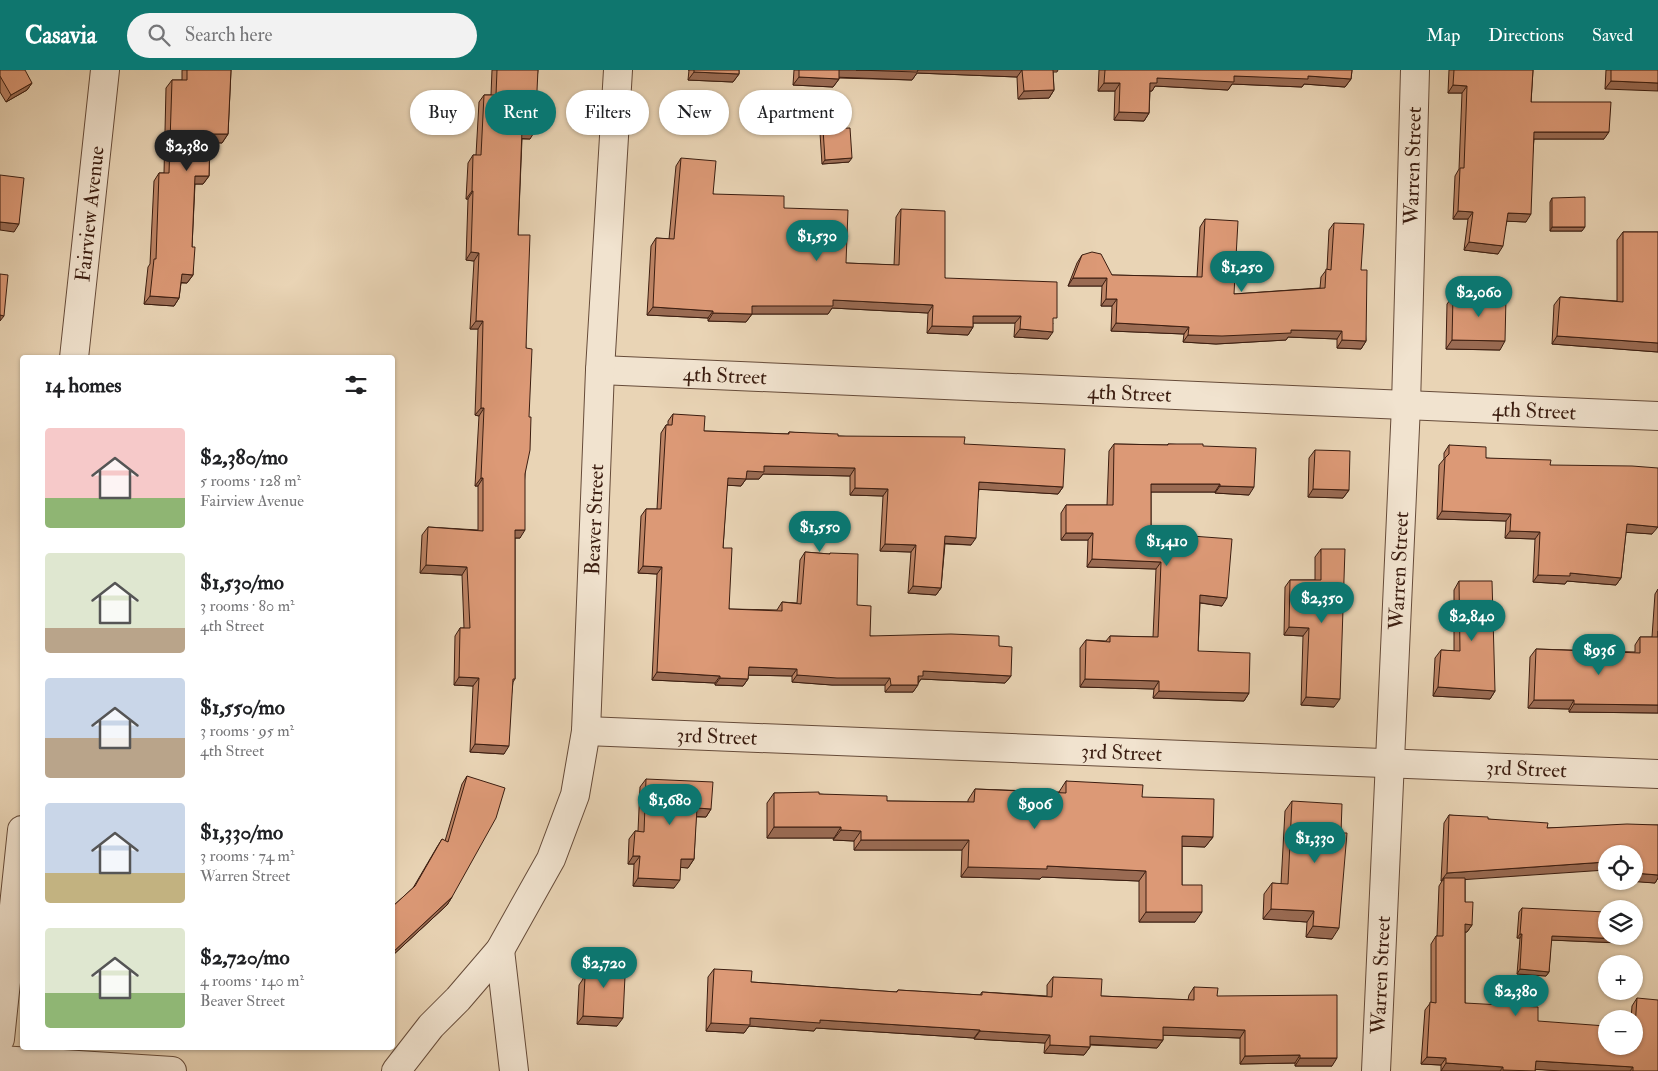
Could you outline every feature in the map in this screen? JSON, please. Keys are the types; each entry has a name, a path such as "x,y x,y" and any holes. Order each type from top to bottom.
{"street":[{"name":"Fairview Avenue","path":"74,355 105,70"},
{"name":"Beaver Street","path":"396,1071 431,1026 458,999 500,950 551,859 575,795 586,731 600,370 618,70"},
{"name":"Warren Street","path":"1376,1071 1406,405 1415,70"},
{"name":"4th Street","path":"600,370 1658,416"},
{"name":"3rd Street","path":"586,731 1658,774"},
{"path":"0,1038 20,849"},
{"path":"500,950 506,1015 514,1071"},
{"path":"0,1060 172,1071"}],"building":[{"path":"0,70 25,70 32,83 11,95 0,76"},
{"path":"187,70 231,70 228,134 210,134 209,176 195,176 192,247 195,247 193,275 182,274 179,298 150,296 154,259 156,259 159,173 169,173 172,80 187,80"},
{"path":"497,70 538,70 537,90 496,90"},
{"path":"694,70 739,70 739,74 694,72"},
{"path":"799,70 839,70 839,79 799,77"},
{"path":"856,70 918,70 917,72"},
{"path":"1022,70 1053,70 1054,90 1024,91"},
{"path":"1105,70 1352,70 1351,79 1308,76 1308,79 1234,76 1234,82 1157,78 1157,83 1150,83 1149,113 1119,112 1120,83 1104,83"},
{"path":"1454,70 1533,70 1531,102 1611,102 1609,132 1534,132 1531,214 1508,213 1503,246 1469,242 1473,212 1458,211 1460,168 1464,168 1467,86 1453,85"},
{"path":"1611,70 1658,70 1658,83 1611,81"},
{"path":"484,95 485,135 522,135 518,235 530,235 526,348 532,349 529,417 531,417 530,450 525,474 525,530 515,530 515,679 513,679 509,746 475,744 479,678 459,677 460,628 470,628 467,567 426,565 428,527 483,531 483,478 481,478 484,408 481,408 483,321 476,321 479,253 471,252 473,155 481,155"},
{"path":"823,135 850,135 852,158 825,160"},
{"path":"681,158 716,161 713,194 784,196 784,208 848,210 846,263 899,265 901,209 945,211 945,278 1057,282 1057,318 1053,318 1053,332 1020,329 1021,316 973,316 973,327 932,326 933,305 833,300 833,306 752,306 752,314 713,313 713,311 653,307 656,238 674,239"},
{"path":"0,175 24,178 19,224 0,222"},
{"path":"1585,197 1585,227 1552,227 1552,198"},
{"path":"1205,219 1238,221 1234,294 1325,288 1326,269 1331,270 1334,223 1364,224 1361,270 1367,270 1366,341 1342,340 1342,331 1291,330 1291,333 1222,336 1188,335 1189,327 1116,323 1117,299 1106,299 1107,278 1073,278 1082,255 1092,252 1101,254 1112,275 1202,277"},
{"path":"1623,232 1658,232 1658,343 1557,336 1560,297 1623,302"},
{"path":"0,274 8,275 4,316 0,315"},
{"path":"1453,296 1506,297 1505,341 1452,340"},
{"path":"673,414 705,416 704,431 789,434 789,432 838,434 838,436 965,437 964,444 1065,449 1063,487 979,482 976,538 945,536 941,588 913,586 916,545 885,544 888,489 855,488 855,468 764,466 764,472 747,471 746,479 728,478 723,548 732,548 729,609 782,611 782,602 801,604 805,552 858,554 857,605 871,606 870,636 951,634 999,636 999,646 1012,647 1011,676 923,671 923,676 918,676 918,685 891,685 890,678 837,678 797,675 797,669 749,667 748,679 657,672 662,567 643,566 646,509 661,509 666,425 672,425"},
{"path":"1114,444 1203,444 1203,446 1256,448 1254,487 1220,486 1220,484 1151,484 1151,532 1232,539 1227,598 1200,595 1198,651 1250,653 1249,693 1159,691 1159,681 1085,679 1086,640 1110,642 1110,636 1158,637 1161,562 1092,559 1093,533 1066,533 1066,505 1113,505"},
{"path":"1449,445 1486,447 1486,458 1551,460 1550,465 1658,468 1658,527 1627,524 1621,578 1570,573 1570,576 1538,575 1540,532 1510,531 1511,514 1442,511 1445,458 1449,454"},
{"path":"1315,450 1350,451 1349,490 1313,489"},
{"path":"1321,549 1345,549 1340,699 1306,697 1309,628 1289,627 1290,580 1321,580"},
{"path":"1459,581 1492,581 1495,691 1438,687 1441,650 1460,651"},
{"path":"1640,637 1658,637 1658,705 1574,704 1574,700 1534,700 1536,649 1640,653"},
{"path":"467,776 505,788 496,818 452,897 395,950 395,904 415,886 442,839 448,842"},
{"path":"646,779 713,782 711,809 697,808 694,859 681,859 680,880 638,878 640,856 633,856 635,831 644,832"},
{"path":"1066,781 1143,785 1142,797 1214,799 1213,837 1182,836 1182,885 1202,885 1202,912 1146,912 1146,871 1047,866 1047,869 968,867 969,840 861,840 861,831 841,830 841,827 774,827 774,793 819,792 819,794 887,796 887,801 974,802 975,789 1066,793"},
{"path":"1292,801 1342,804 1341,833 1347,833 1339,928 1313,926 1314,911 1271,909 1272,883 1288,884"},
{"path":"1449,815 1548,823 1547,828 1627,824 1658,825 1658,875 1643,874 1643,845 1598,845 1598,863 1447,873"},
{"path":"1444,878 1465,878 1465,902 1473,902 1472,925 1465,924 1465,1003 1538,1007 1538,1021 1598,1025 1598,1055 1643,1055 1643,1010 1636,1010 1637,1000 1658,1000 1658,1071 1633,1071 1633,1067 1536,1061 1535,1071 1503,1070 1503,1067 1446,1063 1446,1058 1427,1057 1430,1002 1436,1003 1436,936 1443,936"},
{"path":"1522,908 1598,912 1598,938 1552,936 1549,972 1520,969 1522,934 1520,934"},
{"path":"589,957 622,959 622,973 625,976 623,1018 583,1016 585,977 589,971"},
{"path":"714,969 752,971 751,982 897,992 898,990 982,995 982,992 1052,997 1053,977 1102,979 1101,996 1194,1000 1194,987 1218,988 1217,996 1337,995 1337,1058 1300,1058 1300,1055 1245,1056 1245,1030 1163,1027 1163,1040 1090,1036 1090,1047 1050,1045 1050,1035 980,1030 820,1020 820,1023 750,1018 750,1025 711,1023"}]}
